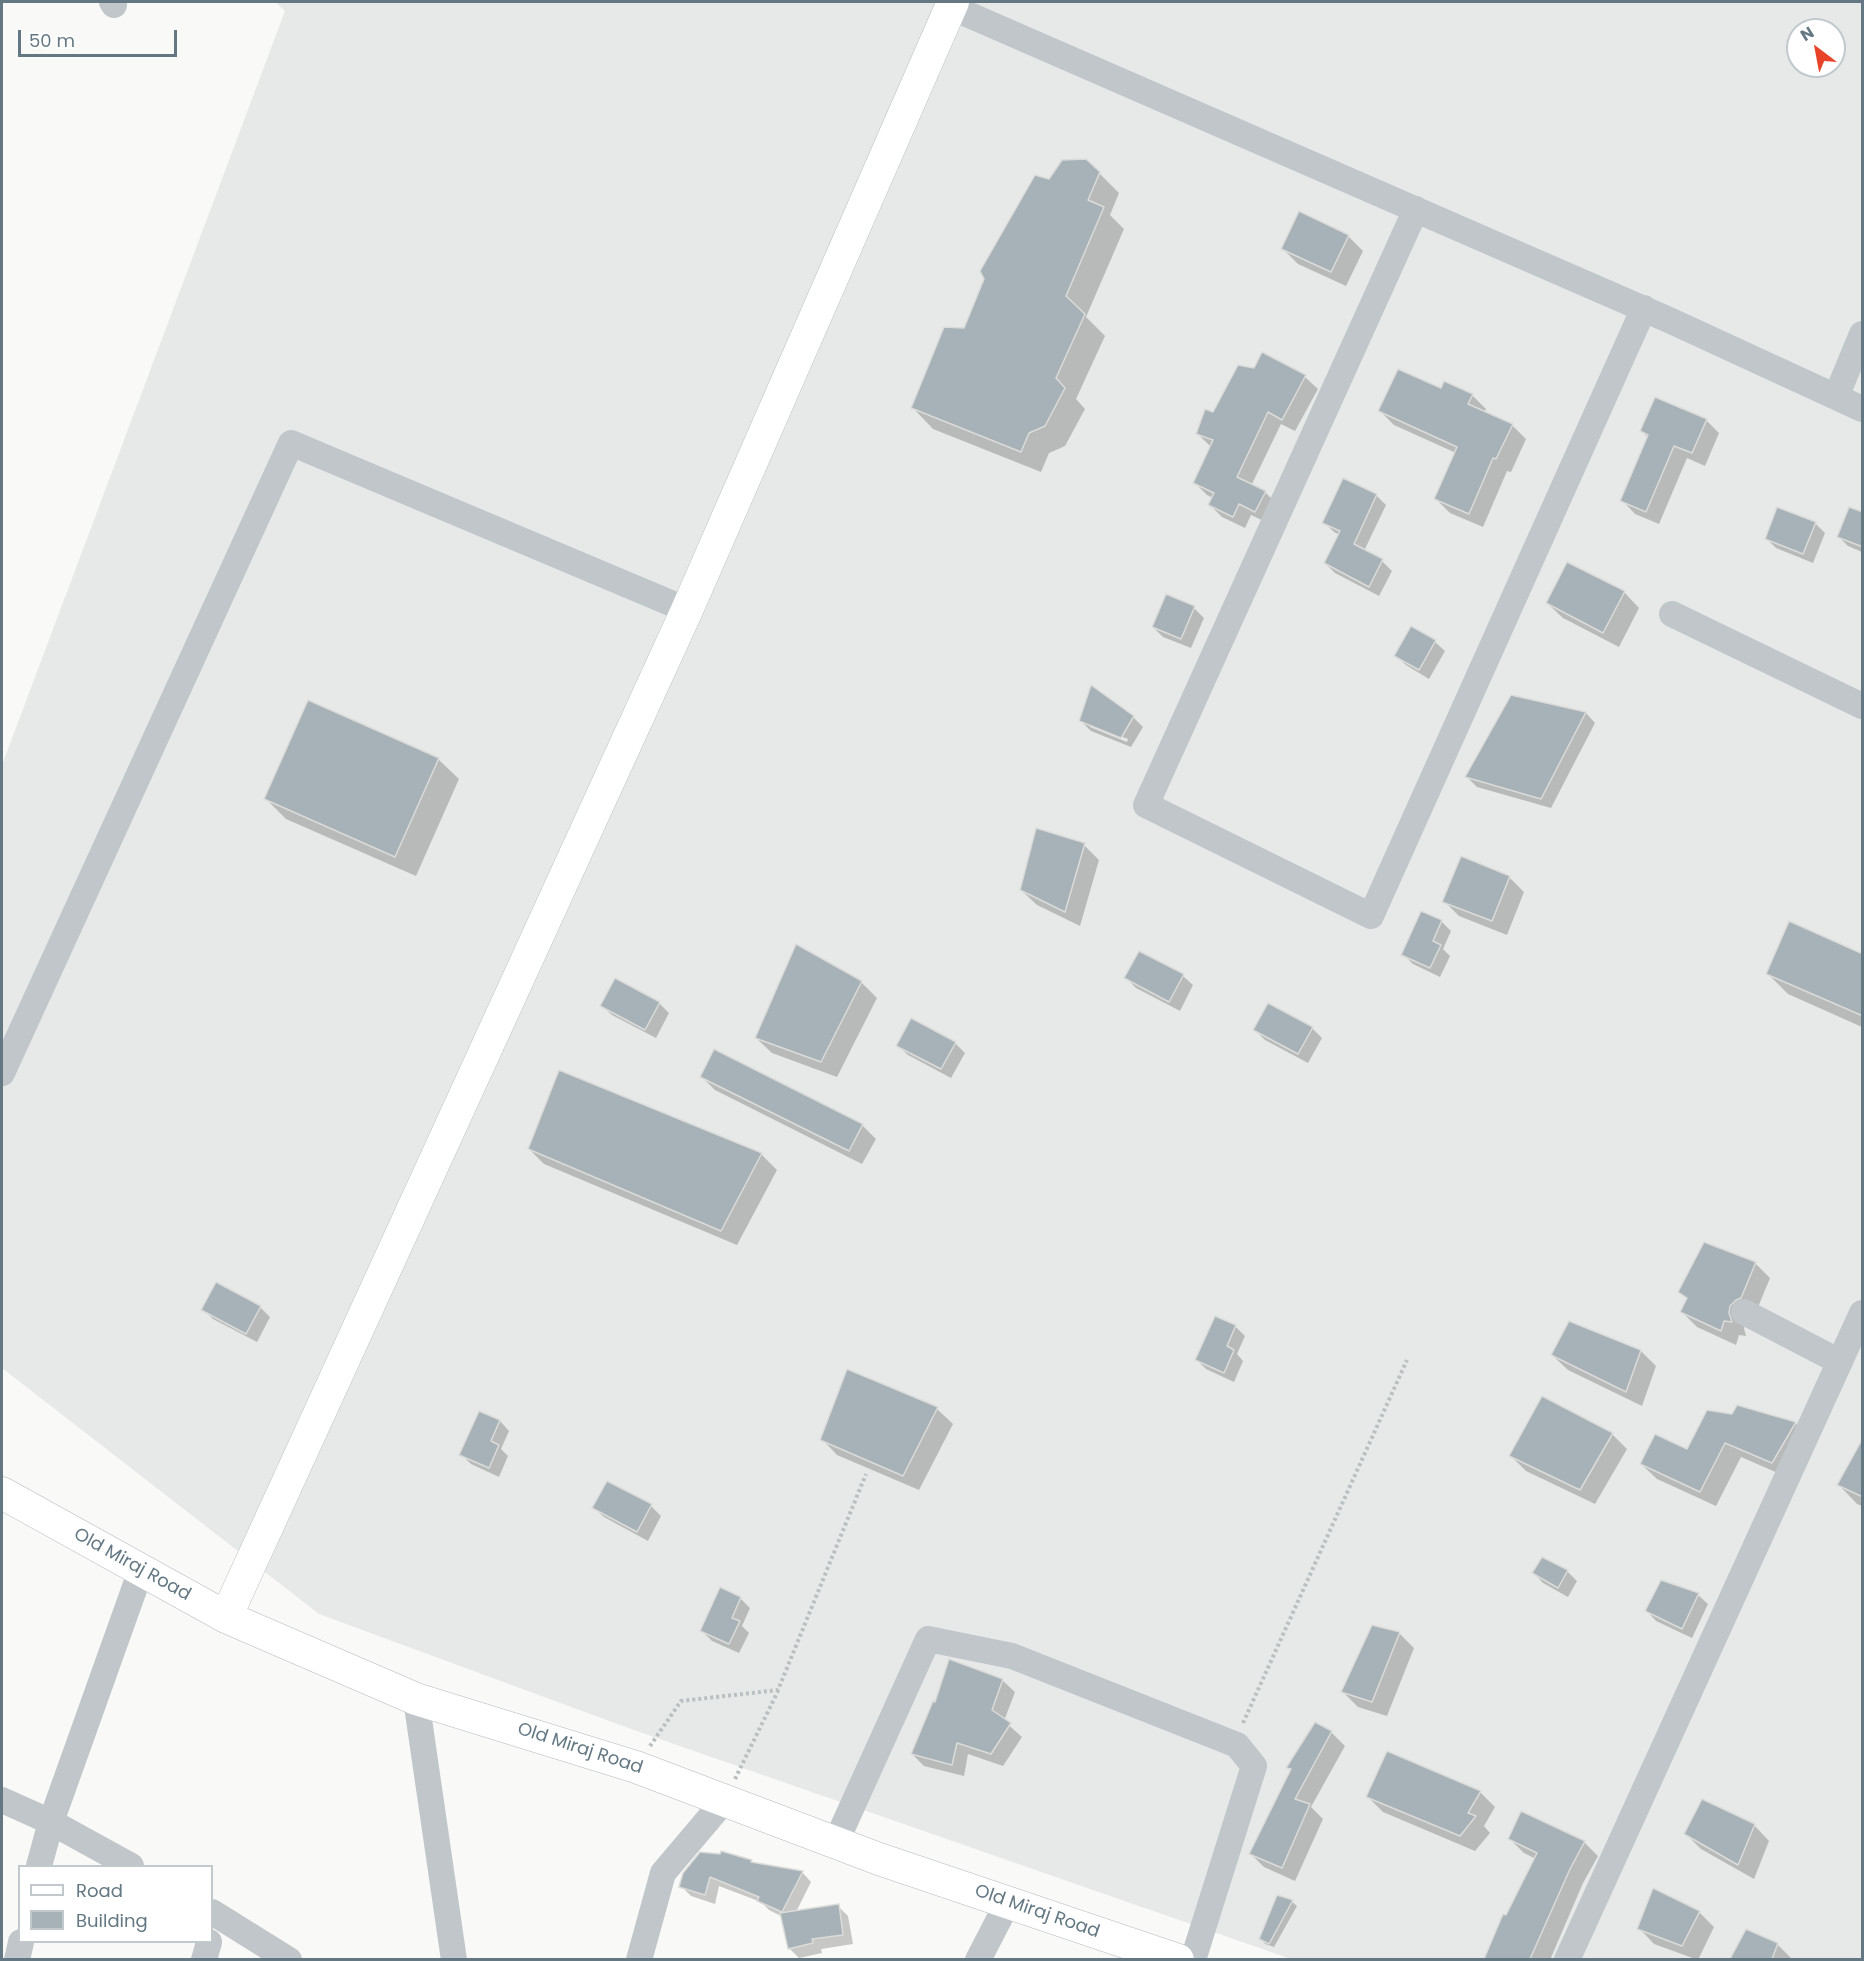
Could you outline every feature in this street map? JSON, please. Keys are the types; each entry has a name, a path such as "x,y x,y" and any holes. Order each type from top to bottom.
{"main road":[{"path":"226,1617 687,610 952,4"},
{"name":"Old Miraj Road","path":"2,1493 226,1617 416,1699 636,1767 836,1842 1178,1959"}],"street":[{"path":"952,4 1644,308 1863,409"},
{"path":"1416,209 1146,805 1371,916 1644,308"},
{"path":"1836,397 1863,334"},
{"path":"2,1073 291,443 687,610"},
{"path":"1672,614 1863,706"},
{"path":"1744,1312 1840,1362"},
{"path":"1567,1959 1863,1313"},
{"path":"39,1865 51,1822 141,1570"},
{"path":"836,1842 928,1639 1012,1656 1237,1745 1254,1766 1193,1959"},
{"path":"416,1699 454,1959"},
{"path":"2,1800 51,1822 129,1865"},
{"path":"639,1959 663,1873 724,1801"},
{"path":"978,1959 1008,1902"},
{"path":"213,1919 289,1959"},
{"path":"17,1959 21,1943"},
{"path":"204,1959 208,1943"}],"path":[{"path":"1242,1725 1407,1360"},
{"path":"724,1801 778,1690 866,1474"},
{"path":"636,1767 681,1701 778,1690"}],"shaded area":[{"path":"275,2 1862,2 1862,1959 1291,1959 631,1729 319,1614 2,1368 2,765 285,11"}],"building":[{"path":"1086,159 1100,172 1088,200 1104,207 1066,296 1085,314 1056,378 1065,388 1045,426 1029,433 1021,452 911,408 944,327 964,328 984,279 980,271 1035,175 1049,179 1062,160"},
{"path":"1299,211 1349,235 1331,272 1281,249"},
{"path":"1262,352 1306,375 1282,420 1268,412 1237,477 1266,491 1255,512 1239,504 1233,517 1208,505 1214,493 1193,483 1213,440 1196,434 1205,409 1213,412 1238,365 1254,368"},
{"path":"1398,369 1441,388 1444,381 1473,394 1468,404 1513,424 1496,459 1493,458 1469,514 1434,499 1457,447 1378,411"},
{"path":"1655,397 1707,419 1692,453 1674,446 1646,512 1620,501 1648,435 1640,431"},
{"path":"1343,478 1377,494 1354,544 1383,559 1369,587 1324,563 1340,531 1322,523"},
{"path":"1777,507 1816,522 1803,554 1765,539"},
{"path":"1849,507 1863,512 1863,547 1837,537"},
{"path":"1567,562 1625,591 1603,633 1546,603"},
{"path":"1166,594 1195,606 1181,639 1152,627"},
{"path":"1411,626 1436,640 1419,670 1394,656"},
{"path":"1091,685 1134,716 1121,738 1079,721"},
{"path":"1511,695 1586,712 1541,799 1465,777"},
{"path":"308,700 439,758 395,857 264,799"},
{"path":"1036,828 1085,843 1065,912 1020,890"},
{"path":"1461,856 1510,876 1492,921 1442,902"},
{"path":"1421,911 1442,920 1433,941 1441,945 1430,968 1401,955"},
{"path":"1789,921 1863,954 1863,1016 1766,974"},
{"path":"796,944 862,981 821,1062 755,1038"},
{"path":"1139,951 1184,974 1169,1002 1124,978"},
{"path":"615,978 660,1002 645,1030 600,1006"},
{"path":"1268,1003 1313,1027 1298,1054 1253,1030"},
{"path":"911,1018 956,1042 941,1069 896,1046"},
{"path":"714,1049 863,1124 849,1151 700,1077"},
{"path":"559,1070 762,1153 721,1231 528,1149"},
{"path":"1704,1242 1756,1262 1741,1298 1730,1306 1729,1313 1732,1322 1724,1321 1721,1331 1680,1312 1687,1298 1678,1292"},
{"path":"216,1282 261,1306 246,1334 201,1310"},
{"path":"1215,1316 1236,1325 1227,1346 1234,1350 1224,1373 1195,1360"},
{"path":"1569,1321 1641,1350 1626,1392 1551,1355"},
{"path":"847,1369 938,1407 903,1476 820,1440"},
{"path":"1542,1396 1613,1433 1580,1490 1509,1456"},
{"path":"1737,1405 1796,1422 1772,1463 1725,1443 1700,1492 1640,1464 1655,1434 1687,1449 1707,1410 1732,1414"},
{"path":"479,1411 500,1420 491,1441 499,1445 489,1468 459,1455"},
{"path":"1863,1438 1863,1497 1837,1485"},
{"path":"607,1481 652,1504 637,1532 592,1508"},
{"path":"1542,1557 1568,1570 1558,1588 1532,1573"},
{"path":"1661,1580 1699,1593 1682,1629 1645,1611"},
{"path":"720,1587 741,1597 732,1618 740,1621 729,1644 700,1631"},
{"path":"1372,1625 1400,1632 1372,1702 1341,1692"},
{"path":"949,1659 1003,1679 992,1710 1011,1723 991,1754 957,1743 952,1765 911,1754 933,1701 935,1702"},
{"path":"1315,1722 1332,1731 1295,1799 1310,1804 1282,1868 1249,1854 1291,1769 1286,1768"},
{"path":"1387,1751 1481,1791 1468,1813 1476,1816 1460,1836 1366,1797"},
{"path":"1702,1799 1755,1824 1738,1865 1684,1834"},
{"path":"1521,1811 1585,1841 1530,1959 1484,1959 1503,1914 1506,1915 1537,1853 1508,1839"},
{"path":"721,1851 752,1860 751,1862 803,1871 782,1912 757,1901 759,1897 710,1877 705,1895 679,1887 683,1873 700,1852 720,1854"},
{"path":"1653,1888 1700,1911 1682,1946 1637,1929"},
{"path":"1277,1895 1293,1900 1269,1944 1259,1939"},
{"path":"839,1904 843,1935 812,1939 813,1943 788,1949 780,1913"},
{"path":"1746,1929 1778,1943 1772,1959 1730,1959"}]}
